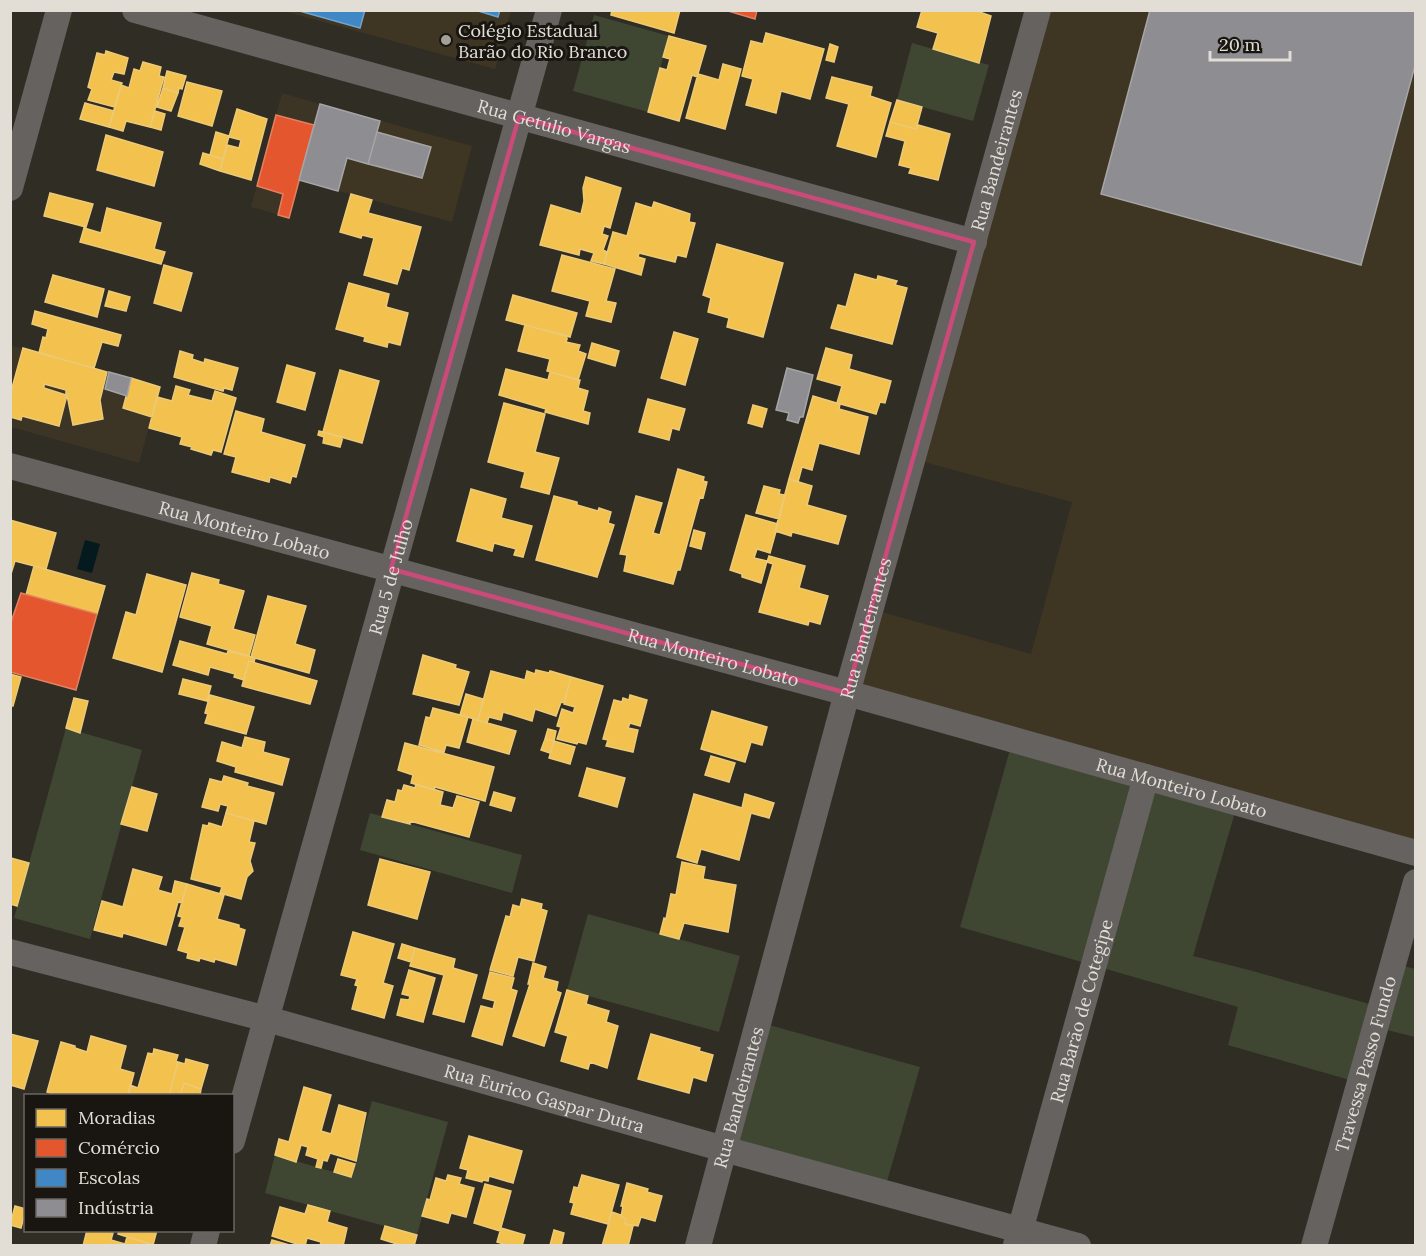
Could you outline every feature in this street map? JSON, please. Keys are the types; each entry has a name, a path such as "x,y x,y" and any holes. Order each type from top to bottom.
{"street":[{"path":"10,188 59,10"},
{"name":"Rua Getúlio Vargas","path":"135,10 975,242"},
{"name":"Rua 5 de Julho","path":"234,1134 549,10"},
{"name":"Rua Bandeirantes","path":"698,1245 847,693 975,242 1038,10"},
{"name":"Rua Monteiro Lobato","path":"10,466 847,693 1416,853"},
{"name":"Rua Barão de Cotegipe","path":"1019,1237 1146,777"},
{"name":"Travessa Passo Fundo","path":"1314,1245 1416,882"},
{"name":"Rua Eurico Gaspar Dutra","path":"10,952 267,1019 724,1149 1019,1237 1078,1245"}],"highlighted area":[{"path":"519,117 974,242 847,693 391,569"}],"shaded area":[{"name":"Colégio Estadual Barão do Rio Branco","path":"283,11 511,11 495,69"},
{"path":"1038,11 1415,11 1415,853 847,693 871,609 1031,654 1072,502 913,459"},
{"path":"282,93 320,104 289,218 251,207"},
{"path":"320,104 472,146 452,222 299,180"},
{"path":"10,345 160,387 139,463 11,427"}],"green space":[{"path":"594,15 669,36 648,112 573,91"},
{"path":"912,43 989,65 973,121 897,100"},
{"path":"66,728 142,750 90,939 14,918"},
{"path":"1013,739 1238,802 1193,956 1380,1007 1393,963 1415,969 1415,1037 1375,1027 1360,1083 1228,1045 1238,1007 960,927"},
{"path":"370,813 522,855 512,893 360,850"},
{"path":"588,914 740,956 719,1032 567,990"},
{"path":"758,1022 920,1067 884,1192 724,1149"},
{"path":"372,1101 448,1122 417,1235 265,1193 275,1155 351,1177"}],"water":[{"path":"85,540 100,544 92,573 77,569"}],"building: Moradias":[{"path":"612,10 680,10 674,33 611,15"},
{"path":"922,10 974,10 991,16 979,63 933,49 938,33 917,27"},
{"path":"766,33 824,49 810,99 781,91 776,113 746,105 753,79 742,76 751,41 763,44"},
{"path":"669,36 706,46 697,77 692,75 679,121 648,112 660,68 667,70 670,59 663,57"},
{"path":"830,44 838,47 834,62 826,60"},
{"path":"106,51 128,58 124,74 114,72 111,80 122,83 115,107 88,100 92,89 88,87 97,53 105,55"},
{"path":"143,62 161,67 159,76 164,77 150,127 126,121 123,131 109,127 121,85 129,88 134,69 140,71"},
{"path":"723,64 741,69 725,129 686,118 698,74 719,80"},
{"path":"167,71 186,76 182,89 179,88 178,93 163,88"},
{"path":"832,77 872,87 870,96 891,103 876,157 837,146 849,104 826,98"},
{"path":"187,82 222,91 212,126 178,116"},
{"path":"163,88 178,93 171,111 157,107"},
{"path":"897,100 922,107 916,129 890,122"},
{"path":"85,103 114,111 109,127 80,119"},
{"path":"237,109 267,119 251,180 220,171 227,145 239,148 241,140 229,137"},
{"path":"155,111 165,114 161,130 150,127"},
{"path":"890,122 916,129 918,125 950,134 938,180 909,173 911,168 899,165 905,141 886,136"},
{"path":"216,132 229,136 223,159 210,155"},
{"path":"106,135 163,152 154,186 97,170"},
{"path":"203,153 223,159 220,171 200,164"},
{"path":"586,177 621,188 610,228 604,226 602,234 608,236 603,250 607,252 604,264 591,261 594,253 580,249 579,255 540,245 551,205 581,214"},
{"path":"50,193 93,204 86,227 44,216"},
{"path":"351,194 372,200 368,213 421,227 409,270 402,268 397,284 364,275 374,238 362,235 361,238 340,232"},
{"path":"654,202 690,214 689,222 695,223 686,257 677,255 675,262 639,253 638,257 645,259 641,275 604,264 613,232 627,236 636,203 652,208"},
{"path":"107,208 161,223 154,249 165,252 161,264 80,242 84,228 101,233"},
{"path":"717,244 783,263 763,337 727,327 729,318 708,312 711,298 703,295"},
{"path":"562,255 615,269 606,301 616,303 611,322 586,316 590,301 552,291"},
{"path":"164,265 192,273 181,311 154,303"},
{"path":"855,274 877,280 878,276 897,281 895,285 907,288 892,344 831,328 838,305 846,307"},
{"path":"53,275 104,289 97,317 45,302"},
{"path":"349,283 389,294 386,307 408,313 400,345 388,342 387,347 364,341 365,337 336,329"},
{"path":"109,291 130,297 126,311 105,306"},
{"path":"513,295 577,313 570,337 506,320"},
{"path":"35,311 121,335 118,346 102,342 94,368 39,353 43,337 46,338 48,329 32,324"},
{"path":"525,325 568,336 566,342 580,345 578,351 586,354 578,380 547,371 550,359 518,351"},
{"path":"674,332 698,339 685,385 661,378"},
{"path":"592,343 619,351 615,366 588,358"},
{"path":"23,348 107,372 100,400 103,419 73,425 67,395 59,426 22,416 21,420 10,417 10,395","holes":["44,384 66,390 66,395 44,388"]},
{"path":"826,348 852,355 849,369 891,381 885,403 880,402 876,414 837,403 842,386 817,379"},
{"path":"180,351 193,355 192,359 204,363 205,359 238,368 232,390 224,388 223,391 174,377"},
{"path":"287,365 315,373 305,410 277,402"},
{"path":"506,369 548,380 550,372 580,380 578,388 588,391 583,411 590,413 588,424 545,412 546,409 499,395"},
{"path":"340,370 379,381 362,443 323,432"},
{"path":"131,378 160,387 152,417 123,408"},
{"path":"176,386 190,390 188,395 212,401 215,391 236,398 221,452 213,450 211,455 191,449 192,447 180,444 182,437 149,428 157,397 172,401"},
{"path":"813,396 840,404 839,409 868,417 859,454 819,443 812,470 802,467 798,482 789,479"},
{"path":"648,399 685,409 679,430 672,428 669,440 639,432"},
{"path":"504,403 545,414 535,452 559,458 549,494 521,487 525,472 488,462"},
{"path":"753,405 767,409 762,427 748,423"},
{"path":"236,411 264,419 261,432 305,445 296,477 292,476 290,483 270,477 269,482 232,472 236,457 224,454"},
{"path":"319,431 343,437 340,447 323,443 324,437 318,435"},
{"path":"678,469 704,477 703,481 707,482 703,498 700,497 680,570 677,570 673,584 624,571 627,555 620,554 636,496 662,503 653,533 660,535"},
{"path":"789,479 812,486 807,505 846,516 838,544 792,532 791,536 775,531"},
{"path":"764,486 780,490 779,494 785,495 779,519 756,513"},
{"path":"471,489 506,499 501,518 532,526 523,557 514,555 516,549 494,543 492,551 457,541"},
{"path":"554,496 598,511 599,508 611,512 608,523 614,525 597,577 536,560"},
{"path":"746,515 778,524 770,553 757,549 754,558 767,561 761,583 742,577 742,574 730,570"},
{"path":"10,520 56,533 46,569 15,561 10,577"},
{"path":"694,530 705,533 701,549 690,546"},
{"path":"769,556 805,566 799,588 828,596 820,624 809,621 808,625 759,612 773,564 767,562"},
{"path":"34,566 105,586 97,614 26,595"},
{"path":"192,573 219,580 218,584 244,591 233,629 255,635 249,656 207,644 212,626 180,617"},
{"path":"147,574 186,585 162,672 113,658 126,612 136,615"},
{"path":"268,596 306,606 295,644 315,650 309,673 251,657"},
{"path":"180,641 227,654 228,651 255,658 254,662 249,661 244,680 234,677 235,674 210,667 208,675 173,665"},
{"path":"423,655 456,665 455,668 469,672 459,705 413,694"},
{"path":"249,661 317,681 310,704 242,686"},
{"path":"536,670 571,677 564,703 561,702 556,716 535,709 532,721 503,712 501,720 489,717 487,723 478,720 491,671 525,680 527,671 535,674"},
{"path":"10,674 21,677 13,706 10,706"},
{"path":"571,677 603,686 586,744 557,739 561,727 557,726 562,709 573,713 575,707 564,704"},
{"path":"183,679 211,686 207,701 179,694"},
{"path":"466,694 483,699 478,720 460,715"},
{"path":"210,695 254,707 246,734 205,723"},
{"path":"630,695 647,700 640,726 630,723 628,728 638,730 633,752 606,746 608,740 603,739 614,700 622,702 623,698 629,700"},
{"path":"74,698 88,701 80,733 66,728"},
{"path":"433,708 468,717 459,748 446,745 444,752 419,745 426,717 430,718"},
{"path":"712,711 767,727 762,745 751,742 745,762 701,749"},
{"path":"473,719 516,731 509,754 467,742"},
{"path":"548,729 556,731 554,741 545,739"},
{"path":"245,737 265,742 263,752 289,759 282,785 235,772 236,767 217,761 222,742 242,748"},
{"path":"545,739 554,741 550,753 541,750"},
{"path":"554,741 575,747 570,764 549,758"},
{"path":"405,743 494,767 485,801 411,783 413,775 398,770"},
{"path":"711,756 735,763 729,782 705,775"},
{"path":"587,768 625,778 617,807 579,796"},
{"path":"224,776 248,783 247,786 274,793 266,824 226,813 228,806 220,804 218,811 202,807 210,779 222,782"},
{"path":"416,784 443,792 440,805 453,808 457,796 479,802 469,837 410,821 410,824 382,817 387,800 395,802 398,790 402,791 404,785 415,788"},
{"path":"132,787 157,794 147,831 121,824"},
{"path":"494,792 515,798 511,811 490,805"},
{"path":"694,794 742,808 745,794 774,803 769,818 751,813 739,860 701,849 697,863 677,857"},
{"path":"226,813 254,821 249,842 255,843 250,861 253,871 247,877 241,899 220,893 222,887 191,879 203,825 208,826 209,823 222,827"},
{"path":"11,858 29,863 17,906 10,904"},
{"path":"380,859 430,872 417,919 368,905"},
{"path":"682,862 705,867 703,879 736,885 728,932 684,923 679,939 660,934 664,918 666,919 671,894 676,895"},
{"path":"133,869 162,877 158,890 172,894 175,881 187,884 182,903 178,902 166,945 123,933 122,937 94,930 102,901 123,907"},
{"path":"187,884 224,895 217,919 239,925 239,928 245,930 236,965 215,959 214,962 200,958 199,961 187,958 188,953 178,950 185,927 179,926 182,917 178,916"},
{"path":"522,899 542,904 541,909 547,911 534,961 518,957 513,976 490,970 506,916 510,917 513,905 520,907"},
{"path":"353,932 394,944 383,983 393,986 384,1018 352,1009 358,986 355,985 357,979 341,975"},
{"path":"402,944 415,948 411,962 398,958"},
{"path":"415,948 455,959 453,968 477,975 464,1022 433,1014 444,975 410,966"},
{"path":"533,963 546,967 543,978 558,982 556,991 561,993 544,1046 513,1036 530,984 528,984"},
{"path":"409,970 435,978 423,1022 397,1015 401,999 409,1000 410,996 402,994"},
{"path":"490,972 514,978 511,989 517,991 502,1045 472,1036 481,1006 493,1009 495,1001 483,998"},
{"path":"567,990 588,996 586,1004 609,1011 606,1022 618,1026 607,1068 590,1062 588,1069 561,1061 568,1036 555,1032"},
{"path":"10,1034 38,1041 24,1089 10,1085"},
{"path":"651,1034 700,1048 699,1051 713,1055 706,1081 693,1077 689,1093 638,1079"},
{"path":"91,1036 126,1046 120,1069 134,1073 129,1094 53,1094 47,1092 61,1042 87,1052"},
{"path":"154,1049 178,1055 170,1094 128,1094 130,1085 138,1088 148,1053 153,1054"},
{"path":"186,1059 208,1065 201,1089 184,1083 181,1094 170,1094 178,1062 185,1064"},
{"path":"184,1083 201,1089 200,1094 181,1094"},
{"path":"304,1087 331,1095 321,1131 331,1134 339,1105 366,1113 356,1161 330,1153 327,1161 323,1160 321,1168 316,1167 318,1159 306,1155 308,1147 301,1145 296,1162 275,1155 279,1139 289,1142"},
{"path":"469,1136 522,1151 513,1183 489,1176 488,1181 483,1180 482,1182 466,1178 468,1170 460,1168"},
{"path":"338,1159 355,1164 351,1177 334,1172"},
{"path":"448,1175 461,1178 459,1184 474,1188 466,1217 451,1213 448,1223 422,1216 427,1199 430,1200 436,1178 446,1181"},
{"path":"582,1175 619,1185 608,1224 571,1214 574,1203 570,1202 574,1187 578,1188"},
{"path":"627,1183 662,1196 655,1221 641,1217 638,1226 625,1224 626,1219 621,1217 623,1206 621,1206"},
{"path":"485,1184 511,1191 500,1231 474,1223"},
{"path":"308,1205 330,1211 327,1222 347,1228 343,1246 320,1246 321,1242 307,1238 303,1246 272,1236 280,1207 305,1214"},
{"path":"15,1206 24,1208 21,1228 10,1225"},
{"path":"612,1212 626,1219 625,1224 633,1226 628,1246 602,1246"},
{"path":"385,1226 417,1235 414,1246 403,1246 381,1239"},
{"path":"501,1228 525,1235 522,1246 510,1246 497,1242"},
{"path":"554,1230 564,1233 561,1246 550,1245"},
{"path":"86,1232 113,1233 111,1240 125,1244 127,1237 149,1243 149,1246 83,1246"},
{"path":"118,1232 156,1232 153,1245 118,1234"},
{"path":"272,1240 293,1246 270,1246"}],"building: Comércio":[{"path":"725,10 757,10 755,19"},
{"path":"276,115 314,125 289,218 278,215 283,194 257,186"},
{"path":"21,593 97,614 76,690 10,672 10,625"}],"building: Escolas":[{"path":"296,10 365,10 360,28"},
{"path":"475,10 500,10 498,17"}],"building: Indústria":[{"path":"1150,10 1416,10 1416,62 1361,265 1101,194"},
{"path":"320,104 380,121 368,164 347,158 338,191 299,180"},
{"path":"377,132 431,147 422,178 368,164"},
{"path":"787,368 813,375 803,417 800,417 798,423 787,420 789,413 776,410"},
{"path":"109,372 131,378 127,396 105,389"}],"place":[{"name":"Colégio Estadual Barão do Rio Branco","path":"446,40"}]}
